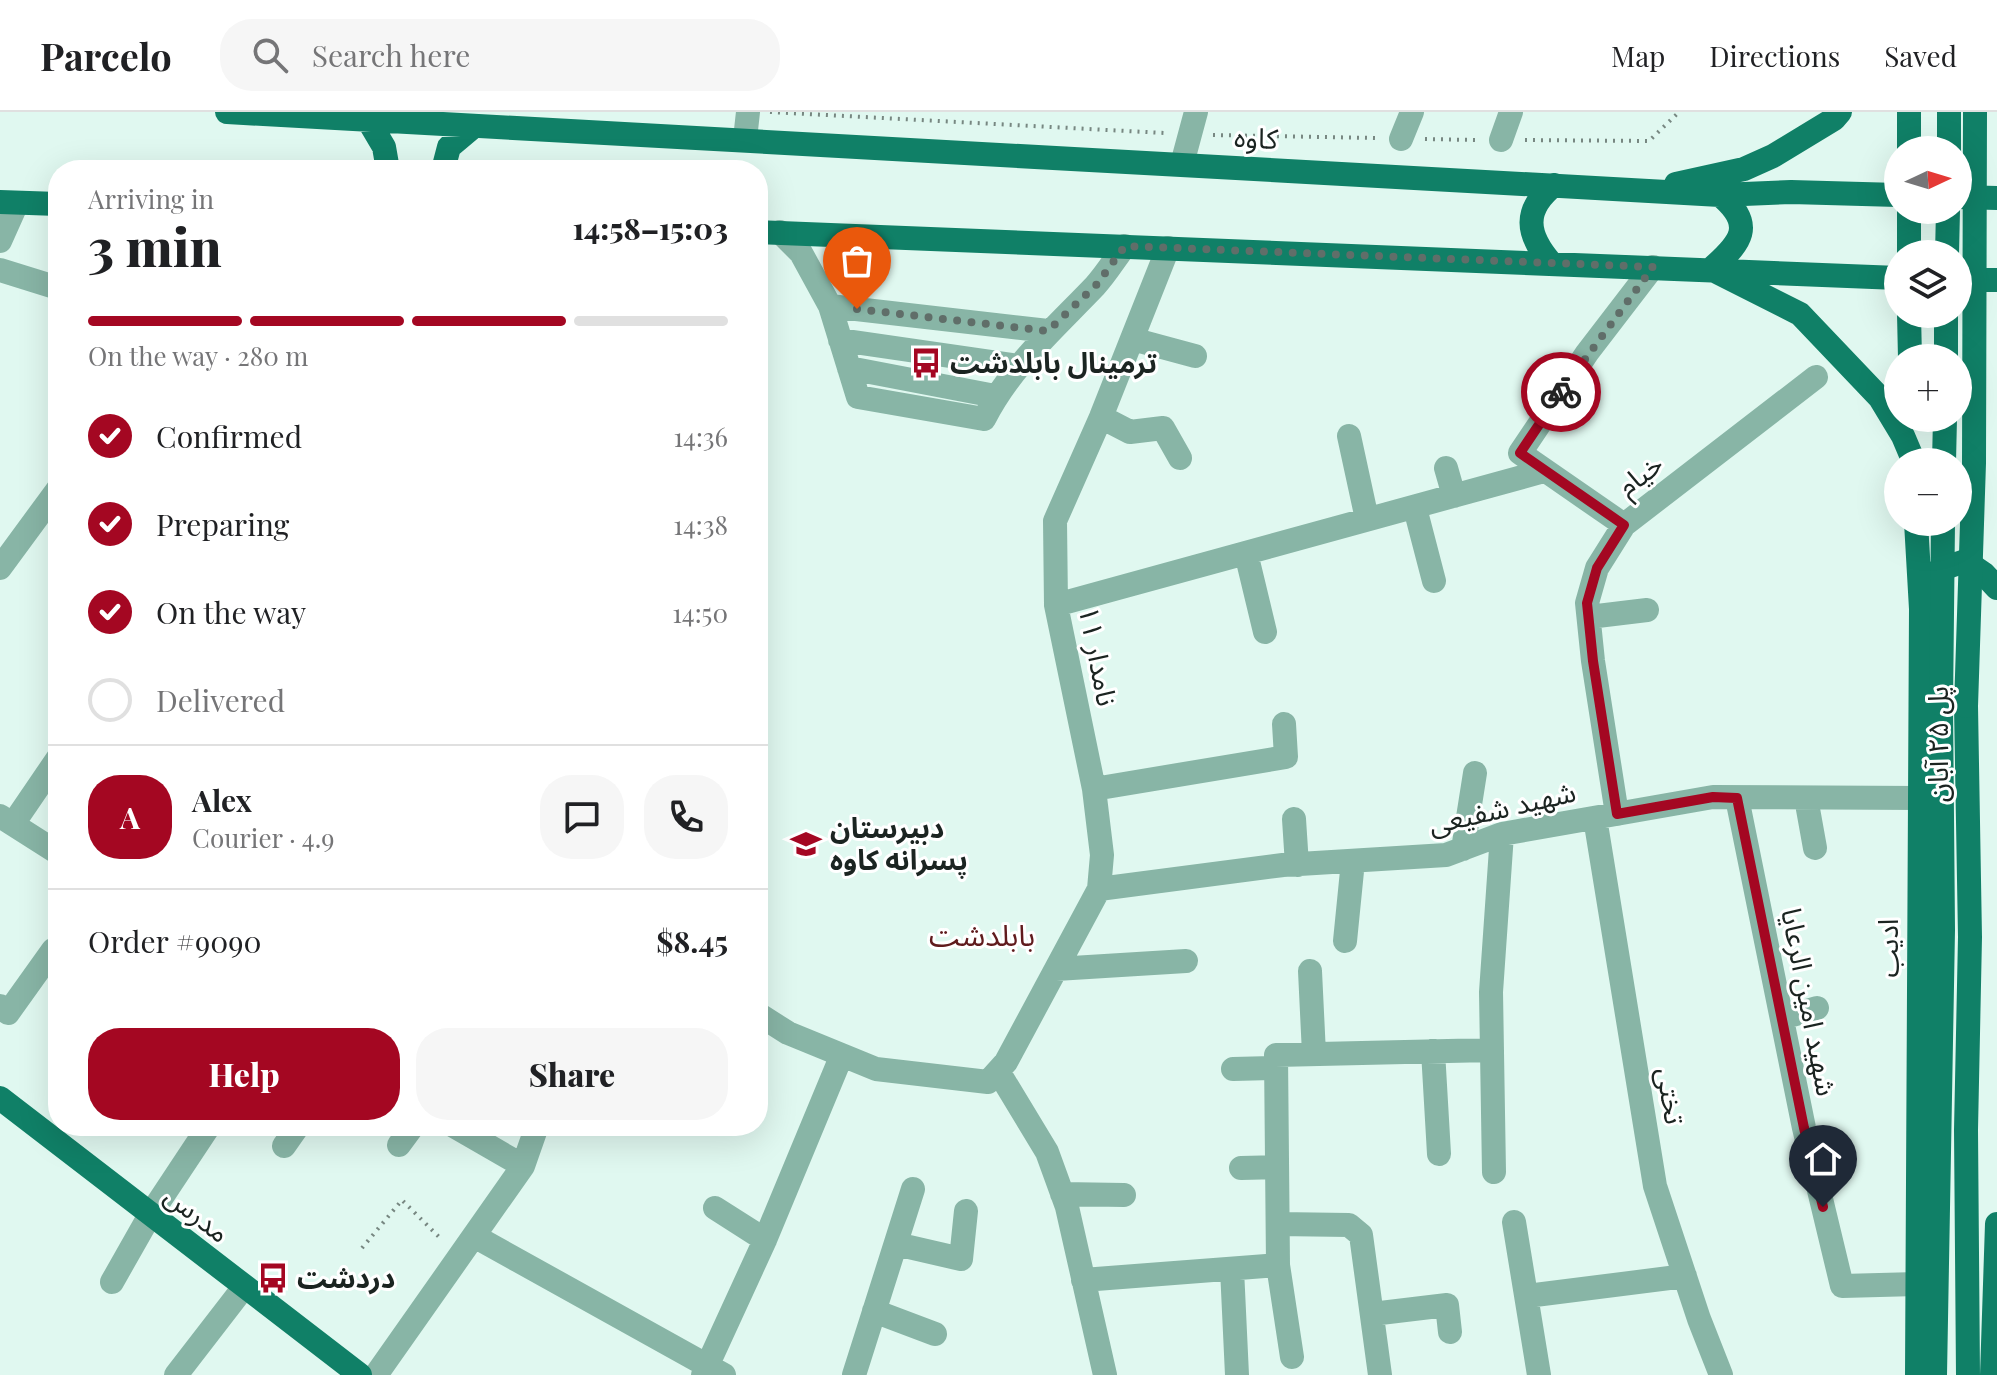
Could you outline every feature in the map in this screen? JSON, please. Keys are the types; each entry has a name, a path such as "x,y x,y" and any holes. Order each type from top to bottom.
{"main road":[{"name":"کاوه","path":"227,112 1720,195 1791,192 1884,195"},
{"path":"1645,190 1744,169 1786,149 1840,112"},
{"path":"1909,112 1909,136"},
{"path":"1949,112 1949,136"},
{"name":"پل ۲۵ آبان","path":"1968,1375 1966,1130 1970,937 1966,706 1974,463 1975,112"},
{"path":"368,120 384,147 386,160"},
{"path":"446,160 449,147 474,126"},
{"path":"1551,263 1534,239 1532,222 1534,206 1541,195 1554,185"},
{"path":"1711,269 1736,248 1741,223 1734,207 1720,195"},
{"path":"1972,197 1997,198"},
{"path":"9,202 48,204"},
{"path":"769,232 1884,277"},
{"path":"1711,269 1800,314 1880,398 1908,448"},
{"path":"1972,280 1997,280"},
{"name":"ادیب","path":"1917,536 1921,609 1917,1375"},
{"name":"پل ۲۵ آبان","path":"1941,704 1943,536"},
{"path":"1921,609 1929,582 1939,570 1954,564 1965,561 1997,588"},
{"name":"ادیب","path":"1935,1375 1943,930 1941,704"},
{"name":"مدرس","path":"0,1098 48,1135"},
{"name":"مدرس","path":"49,1136 360,1375"},
{"path":"1992,1375 1997,1224"}],"street":[{"path":"745,139 748,112"},
{"path":"1401,139 1412,112"},
{"path":"1501,140 1511,112"},
{"path":"1182,164 1193,123"},
{"path":"0,241 9,202"},
{"path":"769,232 801,253 830,306 858,397 984,419 995,396 1018,366 1048,331 1097,284 1125,246"},
{"name":"۱۱ نامدار","path":"998,1071 1006,1062 1099,889 1102,855 1094,789 1056,605 1055,521 1101,417 1168,248"},
{"path":"1624,525 1520,453 1587,353 1653,267"},
{"path":"0,270 48,285"},
{"path":"830,306 1048,331"},
{"path":"1132,339 1195,356"},
{"path":"840,340 1018,366"},
{"name":"خیام","path":"1606,816 1587,603 1597,568 1624,525 1816,377"},
{"path":"1101,417 1130,432 1163,428 1180,458"},
{"path":"1349,436 1367,519"},
{"path":"1446,468 1454,496"},
{"path":"1056,605 1544,471"},
{"path":"0,568 48,503"},
{"path":"1415,508 1434,581"},
{"path":"1246,553 1265,632"},
{"path":"1589,617 1647,610"},
{"path":"1094,789 1286,757 1284,724"},
{"path":"48,770 6,820 48,847"},
{"path":"1463,849 1475,773"},
{"name":"شهید شفیعی","path":"1099,889 1297,865 1446,855 1502,834 1713,797 1919,798"},
{"name":"شهید امین الرعایا","path":"1737,798 1804,1128 1842,1286 1917,1284"},
{"path":"1806,798 1815,848"},
{"name":"تختی","path":"1606,816 1655,1186 1721,1375"},
{"path":"1294,819 1297,865"},
{"path":"1494,1172 1491,992 1502,834"},
{"path":"1345,941 1353,861"},
{"path":"0,1006 8,1013 48,957"},
{"path":"1056,969 1186,961"},
{"path":"1310,971 1314,1054"},
{"path":"1782,1018 1817,1008"},
{"path":"768,1020 841,1057 876,1069 988,1082 998,1071 1047,1152 1062,1194 1105,1375"},
{"path":"1233,1069 1314,1054 1491,1050"},
{"path":"1433,1051 1439,1154"},
{"path":"474,1236 712,1372 841,1057"},
{"path":"1276,1062 1278,1265 1292,1357"},
{"path":"112,1282 150,1215 202,1136"},
{"path":"284,1146 291,1136"},
{"path":"471,1136 523,1166"},
{"path":"376,1375 523,1166 534,1136"},
{"path":"1241,1168 1277,1167"},
{"path":"854,1375 913,1189"},
{"path":"1062,1194 1124,1195"},
{"path":"715,1208 765,1240"},
{"path":"896,1244 961,1259 966,1211"},
{"path":"1514,1222 1539,1375"},
{"path":"1278,1224 1349,1225 1361,1235 1380,1375"},
{"path":"1083,1280 1278,1265"},
{"path":"1232,1269 1237,1375"},
{"path":"1527,1296 1685,1276"},
{"path":"176,1375 244,1287"},
{"path":"1372,1314 1447,1305 1450,1332"},
{"path":"874,1311 935,1334"}],"path":[{"path":"762,112 1193,123 1401,139 1649,141 1679,112"},
{"path":"362,1248 402,1200 459,1257"}],"way so far":[{"path":"857,309 1048,331 1097,284 1125,246 1653,267 1561,392"}],"place":[{"name":"ترمینال بابلدشت","path":"926,363"},
{"name":"دبیرستان پسرانه کاوه","path":"806,844"},
{"name":"دردشت","path":"273,1278"}],"district":[{"name":"بابلدشت","path":"982,936"}],"route":[{"path":"1561,392 1520,453 1624,525 1597,568 1587,603 1617,814 1713,797 1737,798 1823,1207"}]}
